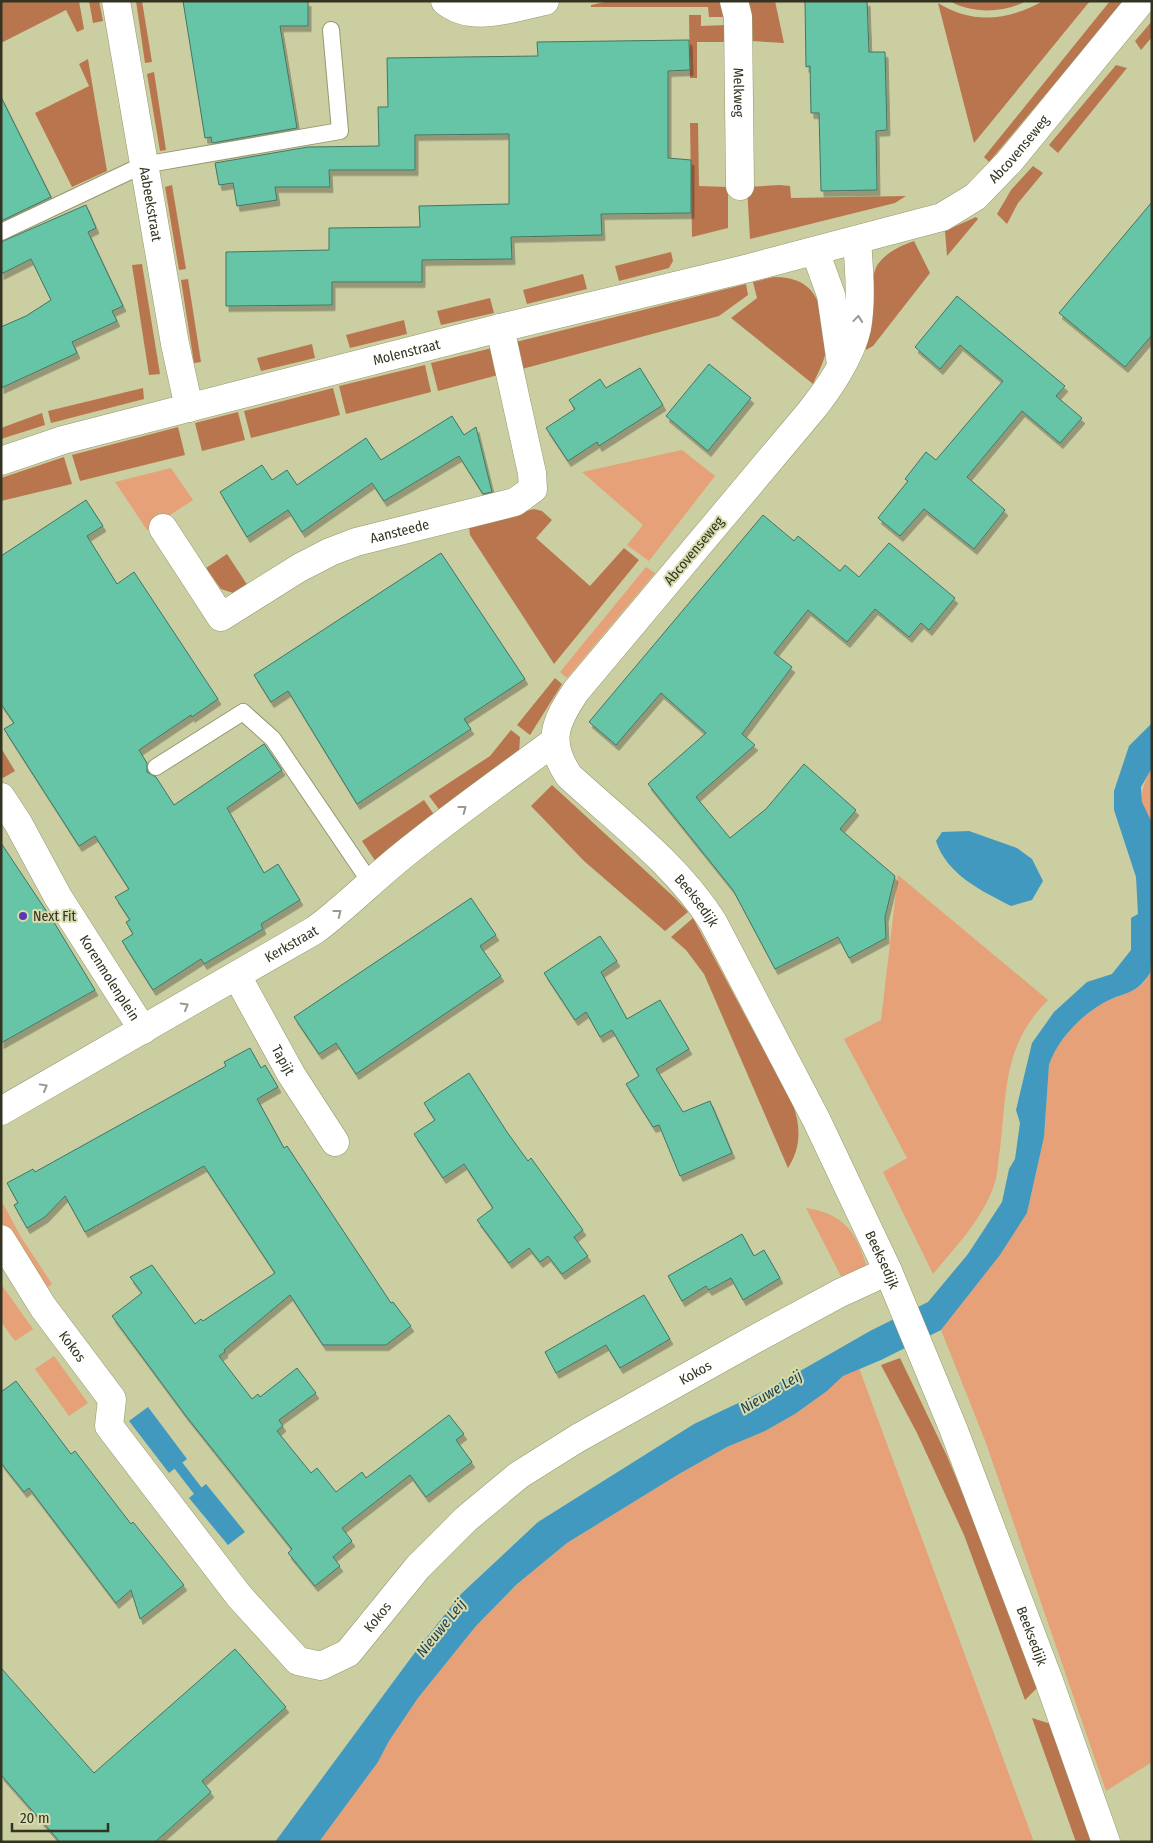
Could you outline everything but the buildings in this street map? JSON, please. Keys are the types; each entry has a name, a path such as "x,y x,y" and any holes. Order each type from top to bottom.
{"street":[{"name":"Aabeekstraat","path":"116,1 175,344 189,408"},
{"path":"445,1 471,13 492,12 545,1"},
{"name":"Melkweg","path":"734,1 738,17 740,186"},
{"name":"Abcovenseweg","path":"815,251 942,217 975,197 1009,162 1141,1"},
{"name":"Abcovenseweg","path":"555,741 561,714 576,691 822,397 841,364 857,329 857,240"},
{"path":"815,251 831,295 841,364"},
{"name":"Molenstraat","path":"1,461 63,440 500,328 815,251"},
{"name":"Aansteede","path":"163,528 221,617 298,568 330,552 356,542 515,502 533,489 532,473 500,328"},
{"name":"Kerkstraat","path":"1,1111 315,930 343,910 370,882 411,848 555,741"},
{"name":"Beeksedijk","path":"555,741 559,760 569,776 673,873 700,902 713,922 816,1119 888,1271 926,1361 1046,1672 1106,1842"},
{"name":"Korenmolenplein","path":"1,797 18,823 58,897 143,1030"},
{"name":"Tapijt","path":"237,976 291,1074 335,1142"},
{"name":"Kokos","path":"1,1240 43,1307 112,1399 109,1426 239,1596 298,1661 321,1666 348,1653 418,1567 466,1519 519,1475 578,1438 738,1349 840,1293 888,1271"}],"lane":[{"path":"1,232 143,165 340,131 331,30"},
{"path":"156,768 243,712 273,738 370,882"}],"shaded area":[{"path":"1,1 79,1 84,29 77,32 66,10 1,43"},
{"path":"89,1 99,1 103,21 93,23"},
{"path":"136,1 142,1 152,62 145,63"},
{"path":"609,1 721,1 726,17 709,17 708,7 591,7 591,5"},
{"path":"748,1 775,1 784,43 752,41"},
{"path":"950,1 1026,1 998,10 978,10"},
{"path":"1043,1 1090,1 974,143 938,3 964,15 991,17 1017,12"},
{"path":"1110,1 1124,1 989,162 984,157"},
{"path":"689,15 701,15 701,26 726,25 726,40 723,42 697,42 697,78 690,78"},
{"path":"1152,21 1152,37 1141,50 1135,41"},
{"path":"88,59 107,171 72,187 35,113 89,86 79,64"},
{"path":"1116,65 1127,68 1058,153 1049,145"},
{"path":"154,72 166,150 160,151 147,74"},
{"path":"690,123 698,123 699,186 728,187 728,228 692,237"},
{"path":"1033,166 1043,173 1018,203 1007,224 997,214 1011,190"},
{"path":"172,185 186,269 179,270 165,187"},
{"path":"790,186 791,198 906,196 895,203 750,239 747,187"},
{"path":"976,217 978,219 947,256 945,231"},
{"path":"914,241 930,273 873,346 866,350 871,292 875,270 878,264 890,253"},
{"path":"671,252 673,261 669,268 619,281 615,266"},
{"path":"142,264 160,374 149,375 132,265"},
{"path":"583,274 587,289 527,304 523,290"},
{"path":"774,277 795,280 803,284 810,289 819,304 827,344 824,359 813,384 731,318 757,298 753,282"},
{"path":"188,279 201,362 194,363 181,280"},
{"path":"746,284 748,295 719,316 522,369 516,342"},
{"path":"490,298 494,313 441,325 437,311"},
{"path":"404,320 407,334 350,348 346,335"},
{"path":"312,344 315,358 261,371 257,358"},
{"path":"492,348 498,375 438,391 431,363"},
{"path":"425,365 431,392 346,414 339,386"},
{"path":"143,388 144,399 51,423 48,411"},
{"path":"333,388 340,415 251,438 244,411"},
{"path":"238,412 245,440 202,451 195,423"},
{"path":"42,413 45,425 1,439 1,428"},
{"path":"178,427 185,455 80,481 72,455"},
{"path":"682,450 715,476 649,561 627,545 643,525 582,472"},
{"path":"64,457 72,484 1,501 1,478"},
{"path":"171,468 193,500 147,530 115,482"},
{"path":"534,509 542,511 552,520 536,538 590,586 624,548 639,560 554,664 470,535 469,526"},
{"path":"227,554 248,586 233,593 221,589 206,568"},
{"path":"646,567 655,573 567,678 560,672"},
{"path":"555,678 562,684 530,735 517,725"},
{"path":"511,730 520,737 519,754 441,812 429,796 490,756"},
{"path":"1,748 15,771 3,778 1,775"},
{"path":"1152,768 1152,823 1144,809 1142,796 1145,782"},
{"path":"552,785 688,912 665,931 584,861 531,806"},
{"path":"424,800 435,816 376,862 362,841"},
{"path":"898,875 1048,1000 1033,1017 1022,1034 1015,1051 1006,1088 997,1176 991,1193 978,1218 933,1274 883,1172 907,1158 844,1039 881,1020"},
{"path":"693,918 793,1105 796,1113 798,1137 795,1153 788,1168 704,974 686,950 671,937"},
{"path":"1152,969 1152,1762 1106,1791 986,1443 941,1330 1000,1255 1027,1213 1044,1137 1049,1065 1058,1046 1071,1029 1096,1007 1138,988 1148,977"},
{"path":"1,1200 21,1237 52,1284 47,1288 1,1222"},
{"path":"806,1208 832,1215 849,1229 860,1248 869,1273 847,1288"},
{"path":"1,1284 33,1329 15,1341 1,1322"},
{"path":"54,1356 88,1403 69,1416 35,1369"},
{"path":"900,1358 947,1456 997,1576 1038,1687 1025,1700 964,1535 917,1433 881,1365"},
{"path":"859,1368 1034,1842 319,1842 378,1762 389,1741 418,1698 476,1626 516,1585 567,1543 679,1474 727,1447 765,1431 795,1414 827,1391 843,1376"},
{"path":"1032,1718 1051,1724 1092,1842 1076,1842"}],"water":[{"name":"Nieuwe Leij","path":"1152,723 1152,768 1141,787 1142,802 1152,823 1150,973 1136,989 1107,1001 1080,1020 1058,1046 1049,1065 1044,1137 1027,1213 1000,1255 941,1330 881,1360 843,1376 827,1391 795,1414 765,1431 727,1447 679,1474 567,1543 516,1585 476,1626 418,1698 389,1741 378,1762 319,1842 275,1842 416,1651 461,1594 538,1522 694,1424 774,1386 870,1331 928,1302 968,1254 1002,1202 1009,1169 1015,1159 1020,1123 1016,1110 1032,1043 1054,1012 1087,982 1112,974 1131,950 1131,918 1138,914 1136,877 1114,810 1114,791 1129,746"},
{"path":"969,831 1017,848 1032,859 1043,881 1032,900 1011,906 977,888 957,873 941,853 936,841 942,832"},
{"path":"148,1407 187,1459 169,1473 129,1421"},
{"path":"206,1484 245,1532 228,1545 189,1498"}],"waterway":[{"path":"178,1465 198,1491"}],"place":[{"name":"Next Fit","path":"23,916"}]}
